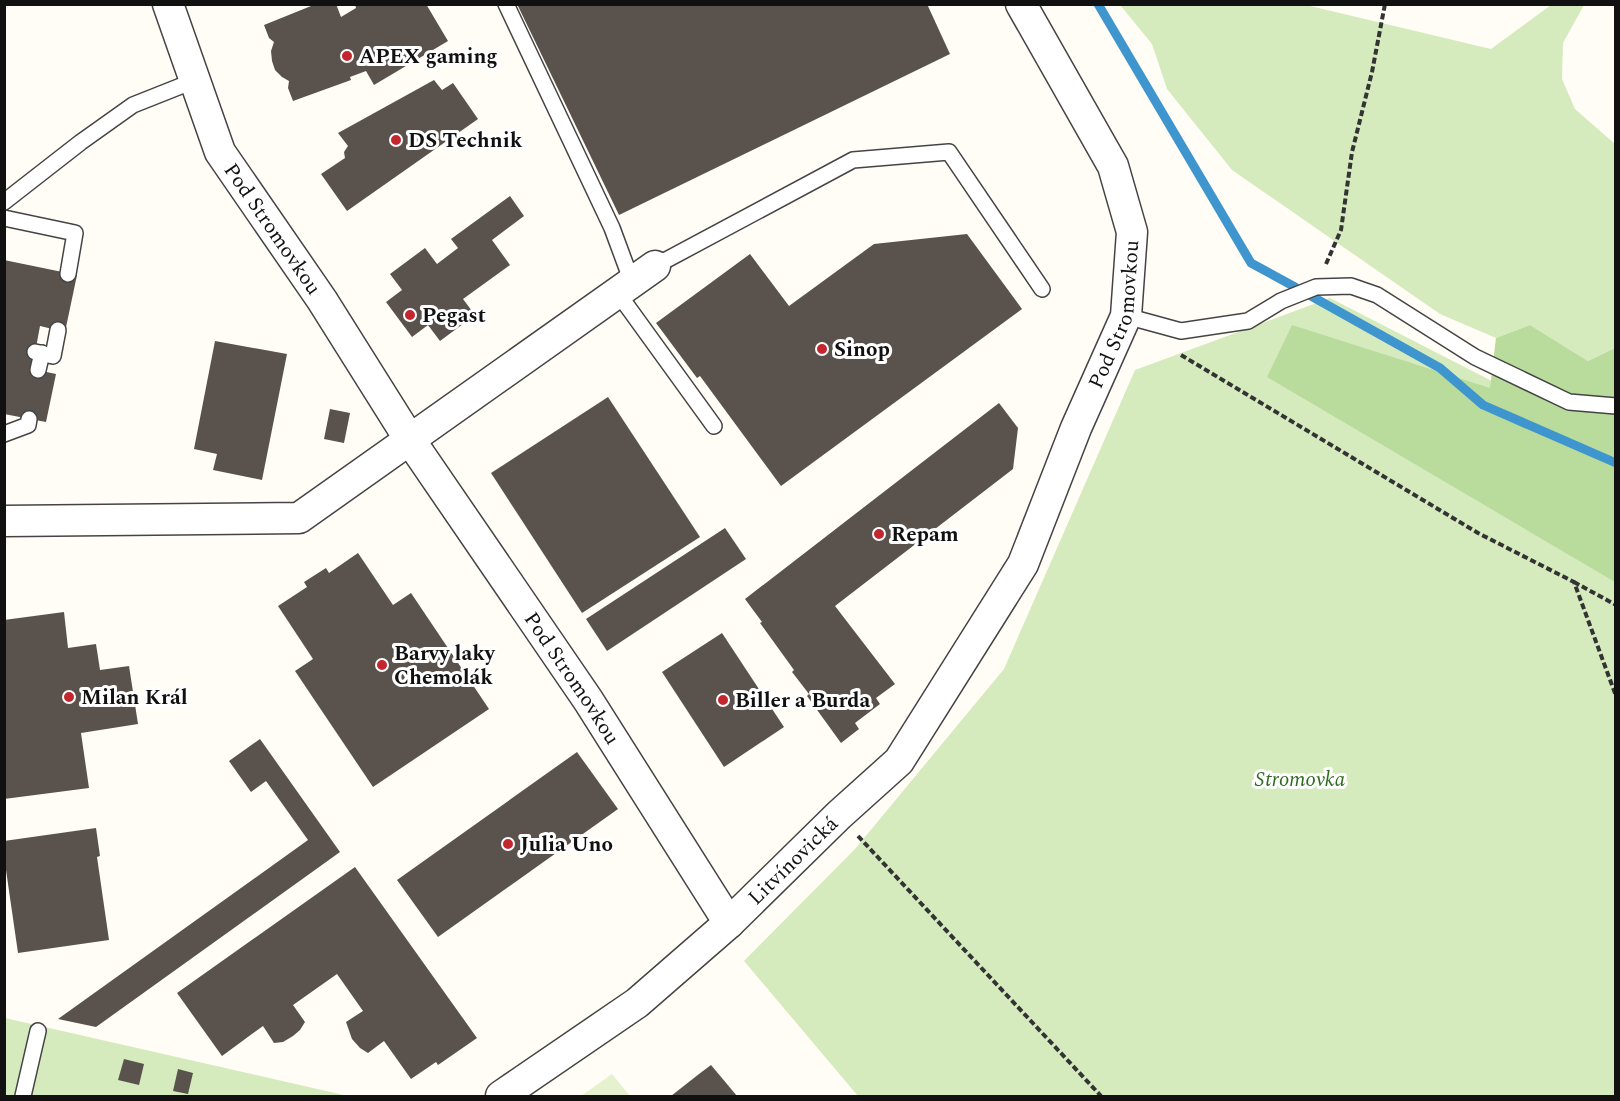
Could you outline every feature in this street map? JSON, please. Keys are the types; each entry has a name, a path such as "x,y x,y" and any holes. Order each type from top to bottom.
{"street":[{"name":"Pod Stromovkou","path":"168,4 220,152 321,300 410,440 588,700 729,923"},
{"name":"Pod Stromovkou","path":"1021,4 1113,166 1132,232 1126,316 1076,428 1023,564"},
{"path":"4,521 299,518 635,280"},
{"name":"Litvínovická","path":"501,1096 637,1003 729,923 839,815 900,761 1023,564"}],"lane":[{"path":"506,4 635,280 714,426"},
{"path":"4,202 133,105 196,80"},
{"path":"635,280 852,160 949,152 1042,290"},
{"path":"4,218 75,234 69,274"},
{"path":"1126,316 1180,331 1248,321 1281,301 1316,287 1351,286 1377,295 1475,357 1569,402 1616,406"},
{"path":"38,370 38,352 53,356 58,330"},
{"path":"4,434 28,424 29,419"},
{"path":"23,1096 38,1031"}],"path":[{"path":"1316,287 1341,230 1352,152 1372,72 1385,4"},
{"path":"1174,350 1478,533 1616,605"},
{"path":"1574,582 1616,696"},
{"path":"839,815 1101,1096"}],"green space":[{"path":"1120,5 1306,5 1491,49 1551,5 1584,5 1563,43 1562,79 1575,109 1615,144 1615,348 1588,361 1530,325 1496,338 1440,314 1232,170 1167,89 1152,44"},
{"name":"Stromovka","path":"1330,298 1615,444 1615,1096 858,1096 744,961 855,849 1004,669 1135,370"},
{"path":"1292,325 1490,388 1496,338 1530,325 1588,361 1615,348 1615,582 1267,377"},
{"path":"5,1018 348,1096 5,1096"},
{"path":"612,1074 630,1096 581,1096"}],"building":[{"name":"APEX gaming","path":"316,4 336,4 341,17 356,8 355,4 426,4 448,41 374,85 366,71 350,77 351,80 293,101 288,88 289,81 275,70 271,51 274,42 269,38 264,25"},
{"path":"517,4 927,4 950,54 619,215"},
{"name":"DS Technik","path":"434,80 442,90 453,83 478,119 347,211 321,174 345,158 344,152 348,146 338,133"},
{"path":"510,196 524,216 492,240 510,265 463,299 475,315 440,341 428,325 412,337 386,302 402,290 390,274 425,248 437,264 458,248 451,239"},
{"name":"Sinop","path":"967,234 1022,309 781,486 700,376 697,378 656,323 750,254 789,306 874,244"},
{"path":"4,260 77,275 65,332 40,326 32,369 56,374 46,422 4,414"},
{"path":"215,341 287,354 262,480 213,470 217,454 194,449"},
{"path":"608,397 700,537 582,613 491,473"},
{"name":"Repam","path":"999,403 1018,428 1013,469 835,606 895,684 876,698 880,704 855,723 859,729 841,743 807,696 809,694 792,672 794,670 745,599"},
{"path":"330,409 350,413 344,443 324,439"},
{"path":"725,528 746,559 607,651 586,619"},
{"name":"Barvy laky Chemolák","path":"358,553 393,605 411,593 489,709 373,787 295,671 313,659 278,606 307,587 304,582 326,568 329,573"},
{"name":"Milan Král","path":"64,612 68,648 96,644 100,670 129,666 138,724 81,733 89,788 4,799 4,620"},
{"name":"Biller a Burda","path":"722,633 784,727 724,767 662,672"},
{"path":"260,739 340,852 96,1027 58,1019 308,840 266,781 251,792 229,761"},
{"name":"Julia Uno","path":"577,752 618,809 438,937 397,880"},
{"path":"96,828 100,856 97,857 109,940 18,953 6,870 4,870 4,841"},
{"path":"355,867 477,1038 438,1065 436,1062 411,1079 384,1041 368,1053 352,1039 346,1022 363,1011 337,974 293,1005 305,1022 293,1036 283,1042 274,1043 263,1026 222,1056 177,993"},
{"path":"124,1059 144,1064 139,1085 118,1080"},
{"path":"711,1065 737,1096 671,1096 699,1074"},
{"path":"178,1069 193,1073 188,1094 173,1091"}],"waterway":[{"path":"1098,4 1251,263 1295,287"},
{"path":"1311,296 1440,368 1483,405 1616,463"}],"place":[{"name":"APEX gaming","path":"347,56"},
{"name":"DS Technik","path":"396,140"},
{"name":"Pegast","path":"410,315"},
{"name":"Sinop","path":"822,349"},
{"name":"Repam","path":"879,534"},
{"name":"Barvy laky Chemolák","path":"382,665"},
{"name":"Milan Král","path":"69,697"},
{"name":"Biller a Burda","path":"723,700"},
{"name":"Julia Uno","path":"508,844"}]}
